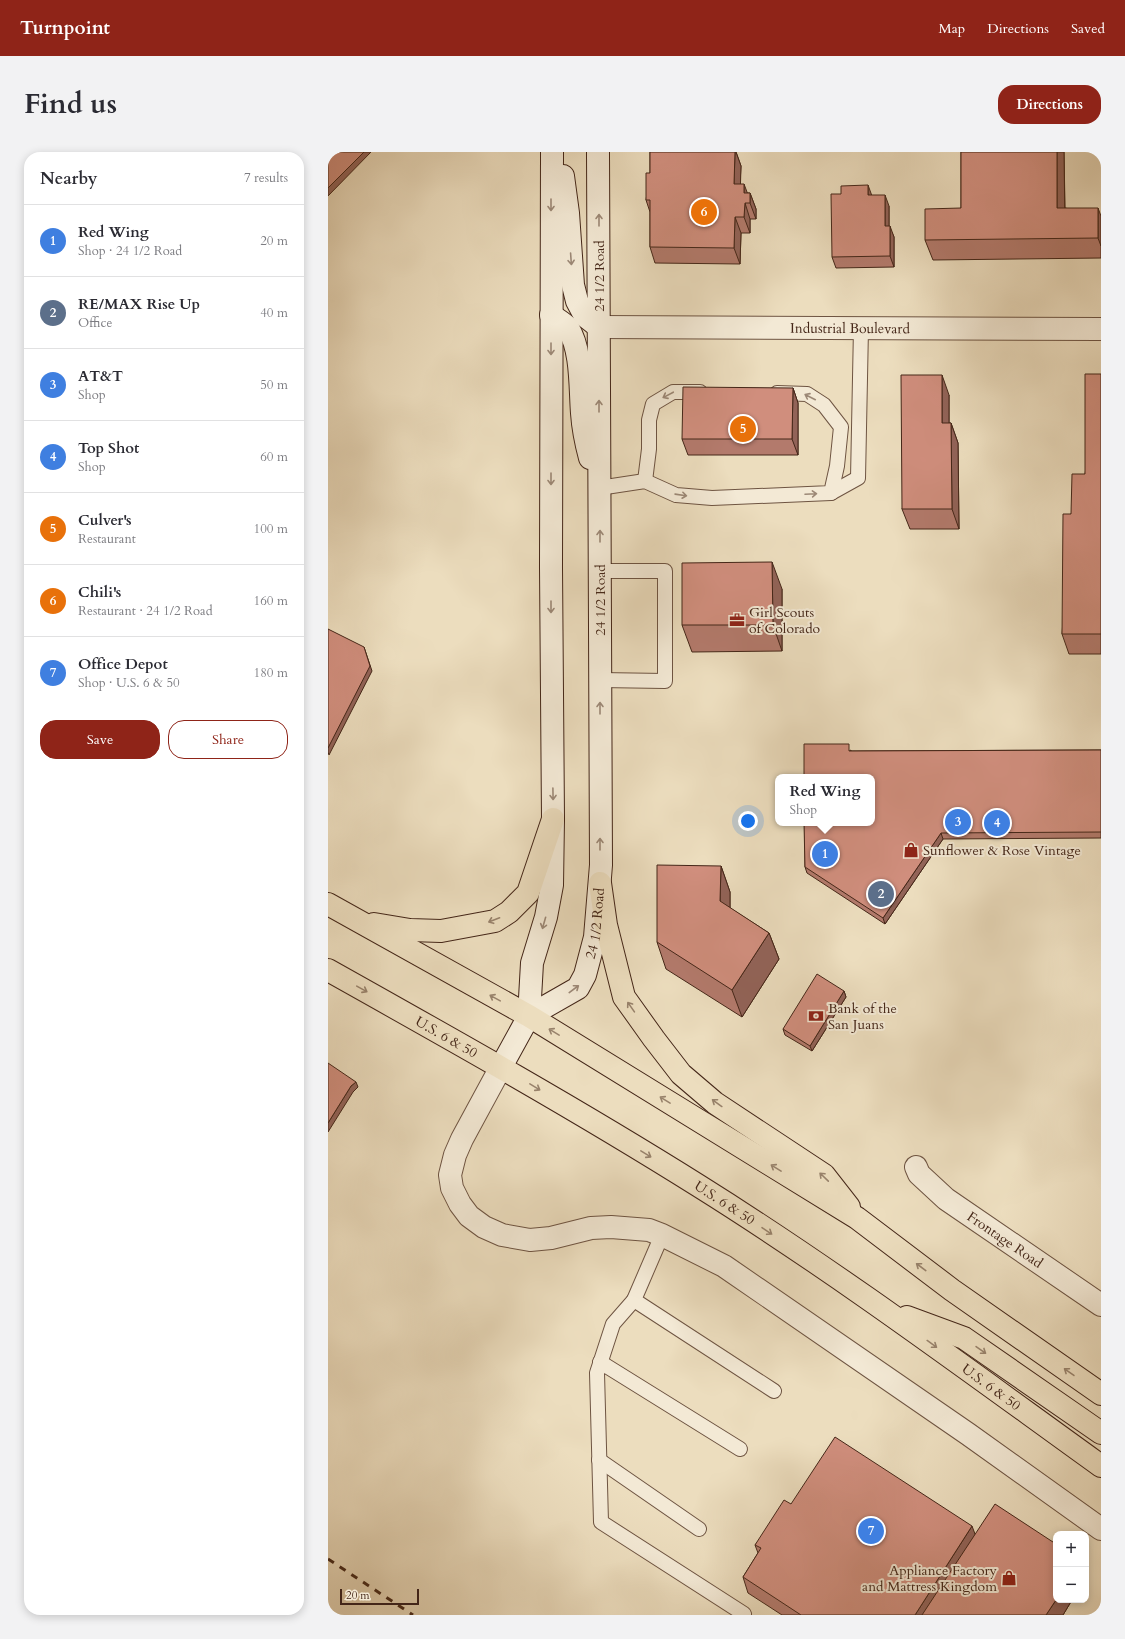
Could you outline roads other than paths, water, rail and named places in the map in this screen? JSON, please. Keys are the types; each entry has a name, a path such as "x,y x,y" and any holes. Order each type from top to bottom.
{"highway":[{"path":"358,921 410,930 441,931 495,921 509,912 528,893 553,819"},
{"path":"600,883 606,925 624,997 654,1039 681,1074 715,1103 824,1175 857,1218"},
{"path":"328,904 529,1016 857,1218 952,1290 1101,1394"},
{"name":"U.S. 6 & 50","path":"328,970 501,1067 700,1187 881,1307 1101,1466"},
{"path":"881,1307 964,1338 1101,1433"}],"main road":[{"path":"552,152 552,884 546,917 532,963 529,1016 462,1139 455,1155 450,1175 452,1188 460,1204 470,1216 484,1227 502,1235 530,1240 550,1238 591,1228 612,1227 649,1230 662,1234 724,1266 968,1434 1101,1529"},
{"path":"556,152 563,178 568,213 573,285 577,301 585,316 599,327"},
{"name":"24 1/2 Road","path":"529,1016 578,988 585,974 595,936 600,883 598,152"},
{"path":"551,315 567,327 574,341 578,363 586,445 599,488"},
{"name":"Industrial Boulevard","path":"599,327 1101,329"},
{"name":"Frontage Road","path":"916,1167 919,1174 946,1199 1101,1305"}],"lane":[{"path":"599,488 645,481 676,495 712,498 831,493 858,478 861,328"},
{"path":"645,481 649,449 649,420 653,404 674,392 713,393"},
{"path":"760,393 807,394 824,405 841,427 837,466 831,493"},
{"path":"600,571 665,571 665,681 600,680"},
{"path":"662,1234 634,1300 612,1324 596,1373 601,1522 744,1614"},
{"path":"634,1300 774,1391"},
{"path":"600,1362 740,1450"},
{"path":"598,1460 699,1529"}],"railway":[{"path":"328,1559 413,1615"}],"place":[{"name":"Chili's","path":"704,212"},
{"name":"Culver's","path":"743,429"},
{"name":"Girl Scouts of Colorado","path":"737,620"},
{"name":"AT&T","path":"958,822"},
{"name":"Top Shot","path":"997,823"},
{"name":"Sunflower & Rose Vintage","path":"911,850"},
{"name":"Red Wing","path":"825,854"},
{"name":"RE/MAX Rise Up","path":"881,894"},
{"name":"Bank of the San Juans","path":"816,1016"},
{"name":"Office Depot","path":"871,1531"},
{"name":"Appliance Factory and Mattress Kingdom","path":"1009,1578"}]}
